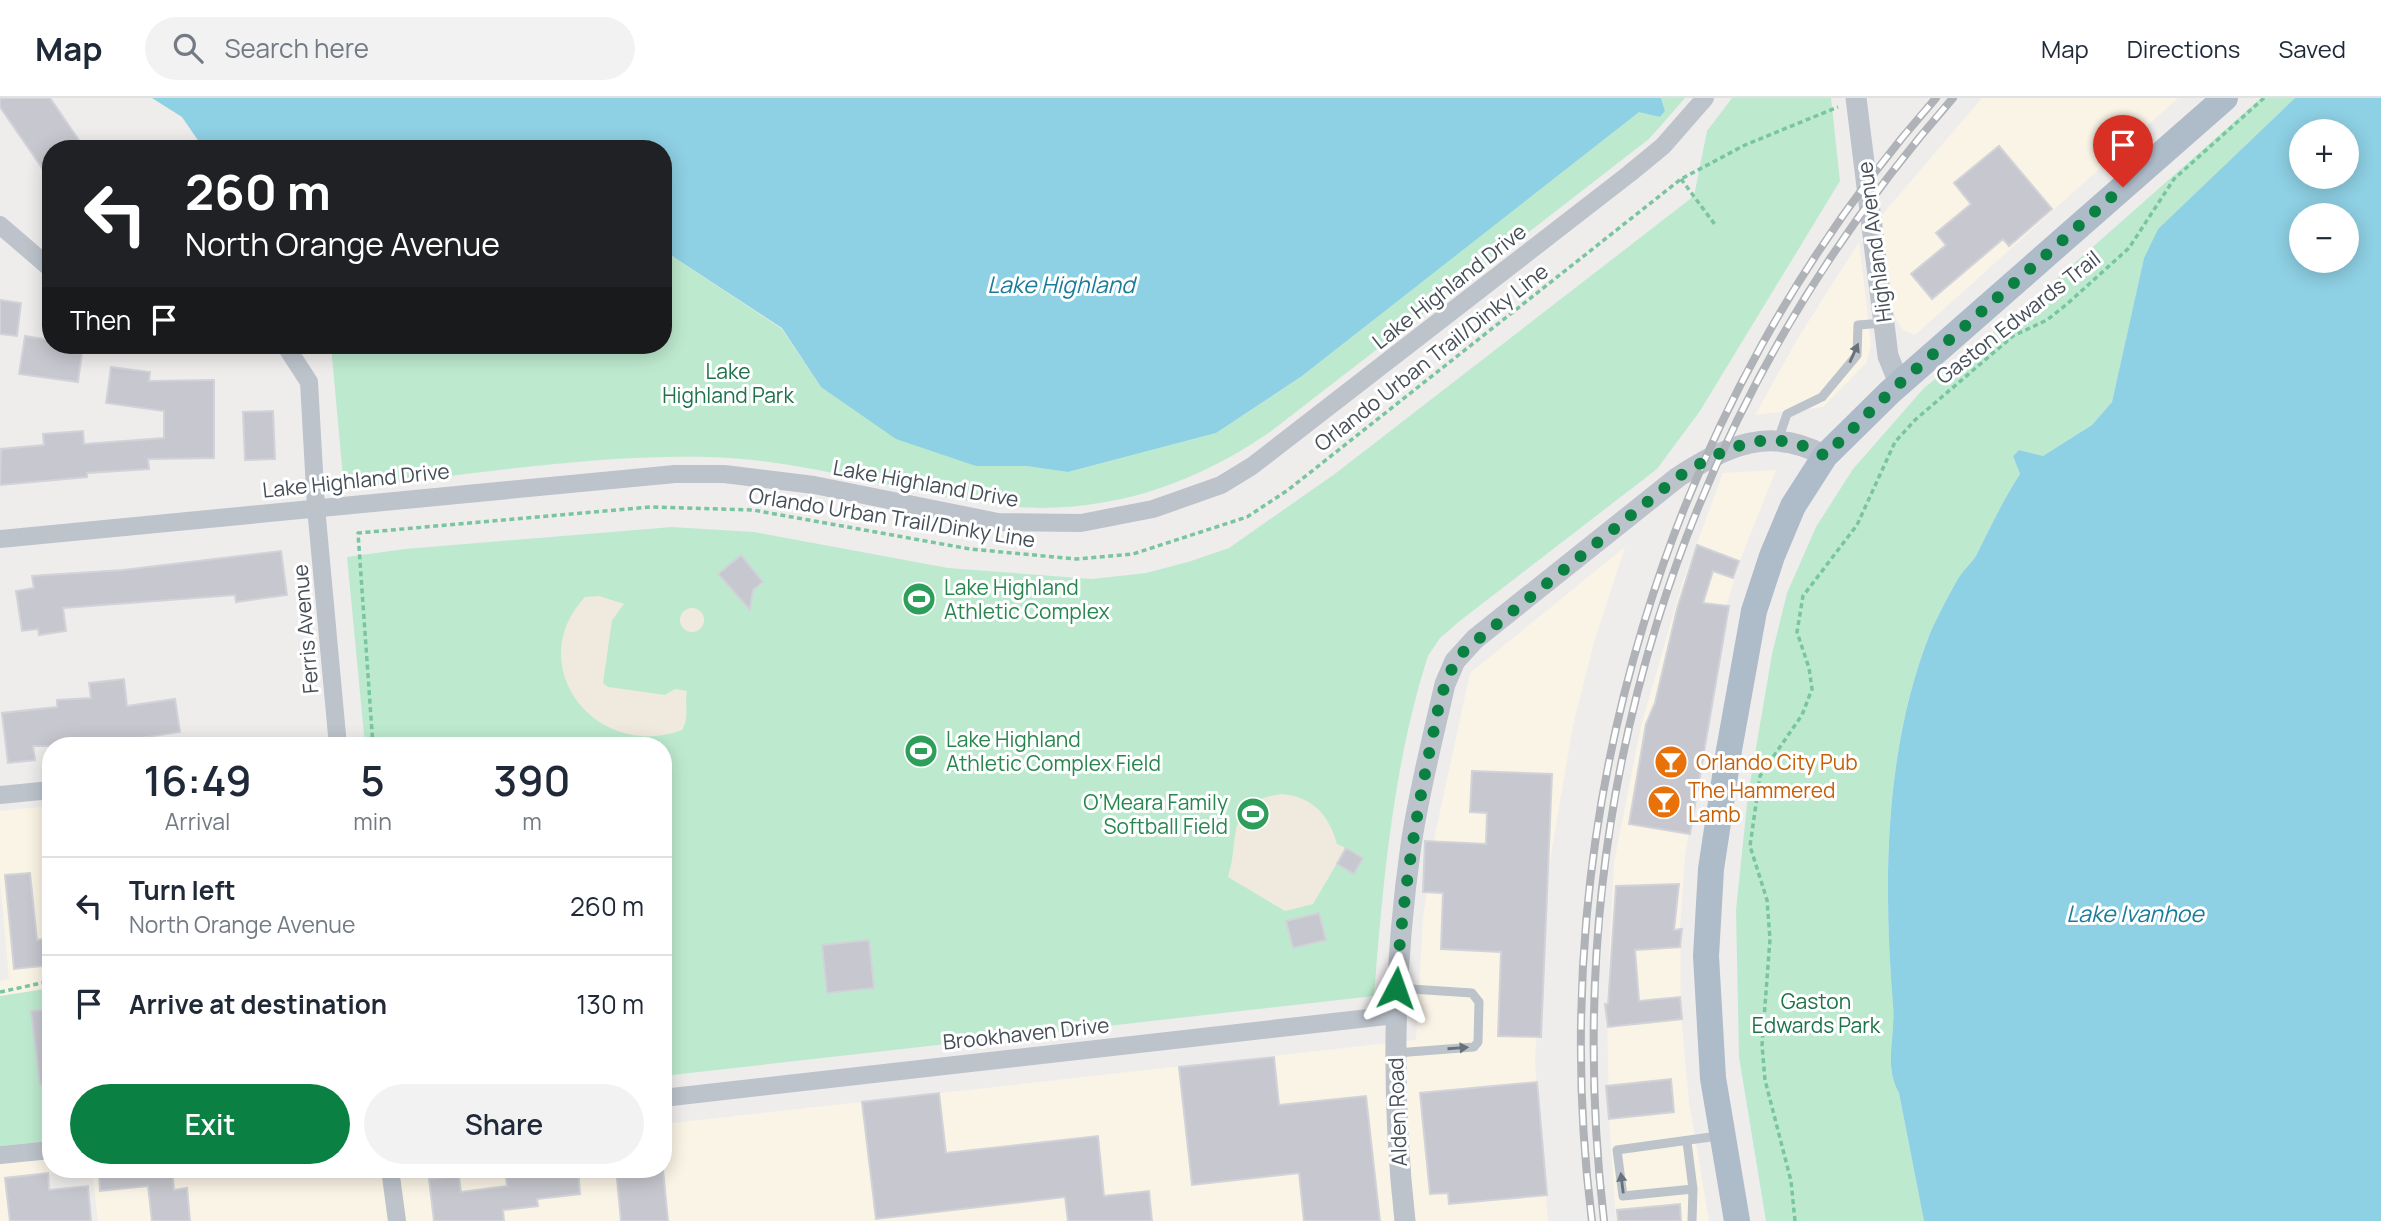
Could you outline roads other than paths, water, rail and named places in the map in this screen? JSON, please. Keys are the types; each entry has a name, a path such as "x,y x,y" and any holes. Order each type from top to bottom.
{"main road":[{"path":"1737,1221 1709,1031 1706,956 1711,869 1754,611 1772,556 1793,506 1825,456 1899,383 2225,98"}],"street":[{"name":"Lake Highland Drive","path":"0,539 613,478 712,474 814,485 998,522 1081,523 1153,509 1221,485 1283,444 1629,174 1662,146 1705,98"},
{"name":"Highland Avenue","path":"1856,98 1888,356 1899,383"},
{"path":"0,225 42,261"},
{"name":"Ferris Avenue","path":"291,354 309,382 316,507 337,737"},
{"name":"Alden Road","path":"1405,1221 1394,1097 1396,988 1411,844 1445,684 1455,661 1475,639 1678,477 1703,461 1742,445 1778,440 1802,443 1825,456"},
{"path":"0,795 42,791"},
{"name":"Brookhaven Drive","path":"672,1097 1395,1015"},
{"path":"0,1155 42,1151"},
{"path":"391,1178 397,1221"}],"lane":[{"path":"1778,440 1787,414 1822,397 1857,355 1858,325 1884,323"},
{"path":"1395,1053 1475,1047 1478,1042 1479,1002 1472,993 1396,988"},
{"path":"1693,1189 1623,1196 1617,1150 1723,1135"},
{"path":"1687,1142 1693,1189 1692,1221"}],"water":[{"name":"Lake Highland","path":"152,98 1661,98 1665,111 1660,117 1639,112 1302,376 1216,433 1068,472 1026,466 976,466 896,439 821,387 782,328 672,256 672,140 198,140 182,117"},
{"name":"Lake Ivanhoe","path":"2295,98 2381,98 2381,1221 1924,1221 1891,1061 1893,1016 1888,863 1896,768 1904,722 1915,676 1931,631 1955,584 1977,554 2020,474 2013,456 2019,450 2043,456 2092,425 2112,402 2144,258 2158,229"}],"railway":[{"path":"1592,1221 1581,1070 1586,919 1608,769 1644,623 1695,481 1762,345 1842,217 1936,98"},
{"path":"1604,1221 1594,1066 1600,915 1621,766 1657,622 1709,482 1776,348 1857,219 1953,98"}],"place":[{"name":"Lake Highland Athletic Complex","path":"919,599"},
{"name":"Lake Highland Athletic Complex Field","path":"921,751"},
{"name":"Orlando City Pub","path":"1671,762"},
{"name":"The Hammered Lamb","path":"1664,802"},
{"name":"O’Meara Family Softball Field","path":"1253,814"}],"park label":[{"name":"Lake Highland Park","path":"728,383"},
{"name":"Gaston Edwards Park","path":"1816,1013"}]}
